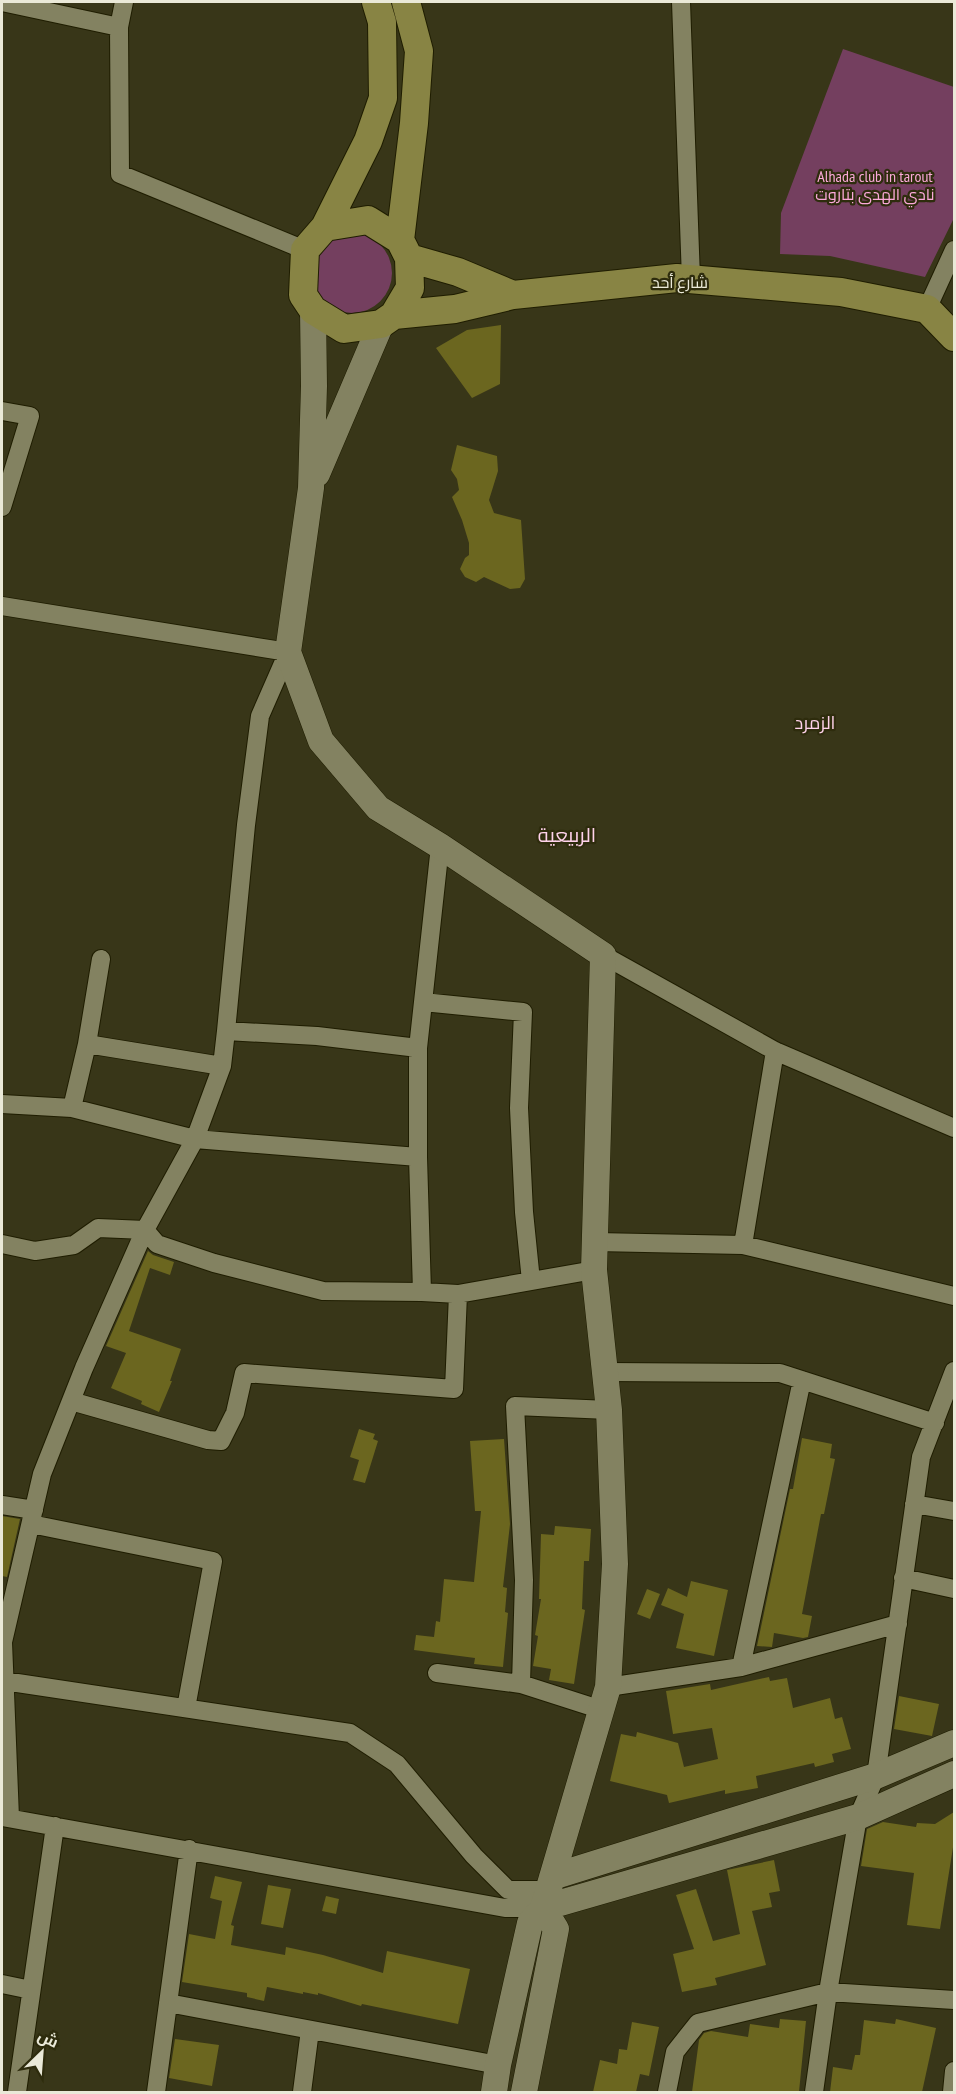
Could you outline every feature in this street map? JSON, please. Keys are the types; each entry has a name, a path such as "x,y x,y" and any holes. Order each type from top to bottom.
{"main road":[{"path":"313,310 303,295 305,250 325,227 368,141 383,98 382,22 376,2"},
{"path":"388,320 410,288 405,249 419,51 406,2"},
{"path":"325,227 368,220 405,249 513,295"},
{"name":"شارع أحد","path":"313,310 344,329 455,309 513,295 677,278 841,292 927,309"},
{"path":"927,309 954,338"}],"street":[{"path":"2,2 119,27"},
{"path":"124,2 119,27 120,174 305,250"},
{"path":"681,2 691,279"},
{"path":"927,309 954,249"},
{"path":"313,310 314,386 310,488 288,652 260,716 246,825 222,1066 195,1139 145,1230 42,1474 3,1642 6,1818 189,1849 505,1908 876,1776 954,1743"},
{"path":"310,488 388,320"},
{"path":"2,411 30,416 2,507"},
{"path":"2,606 288,652"},
{"path":"288,652 321,741 378,808 440,846 603,956 775,1051 954,1128"},
{"path":"422,1292 418,1048 440,846"},
{"path":"494,2092 530,1923 548,1892 605,1698 615,1564 609,1410 594,1270 603,956"},
{"path":"72,1108 87,1044 101,960"},
{"path":"423,1002 523,1012 519,1108 524,1212 531,1281"},
{"path":"226,1031 317,1036 418,1048"},
{"path":"87,1044 222,1066"},
{"path":"743,1245 775,1051"},
{"path":"2,1104 72,1108 195,1139 418,1157"},
{"path":"2,1244 35,1251 74,1245 98,1228 145,1230 158,1244 214,1263 323,1292 458,1294 594,1270"},
{"path":"596,1242 743,1245 954,1296"},
{"path":"71,1401 208,1440 221,1441 235,1413 244,1373 454,1389 458,1294"},
{"path":"605,1372 780,1373 935,1423"},
{"path":"814,2092 828,1992 858,1817 876,1776 921,1457 953,1378"},
{"path":"741,1666 802,1380"},
{"path":"521,1684 524,1580 515,1406 609,1410"},
{"path":"914,1504 954,1511"},
{"path":"2,1505 33,1517 213,1561 186,1708"},
{"path":"903,1578 954,1589"},
{"path":"437,1672 605,1698 741,1666 898,1624"},
{"path":"4,1681 350,1733 397,1764 474,1856 508,1890 548,1892 858,1817 954,1774"},
{"path":"17,2092 55,1826"},
{"path":"156,2092 189,1849"},
{"path":"524,2092 556,1929 548,1892"},
{"path":"2,1984 31,1990"},
{"path":"667,2092 675,2052 698,2023 828,1992 954,2000"},
{"path":"168,2003 498,2065"},
{"path":"302,2092 310,2030"},
{"path":"952,2092 954,2071"}],"green space":[{"name":"Alhada club in tarout نادي الهدى بتاروت","path":"843,49 954,87 954,218 925,277 830,256 780,254 781,213"},
{"path":"352,233 367,236 380,245 389,258 392,273 389,288 380,301 367,310 352,313 337,310 324,301 315,288 312,273 315,258 324,245 337,236"}],"building":[{"path":"501,325 500,384 472,398 436,348 467,330"},
{"path":"457,445 497,456 498,471 489,500 494,513 521,520 525,579 520,588 510,589 484,577 476,582 465,577 460,569 469,555 469,543 452,497 459,490 457,479 451,470"},
{"path":"148,1251 174,1262 170,1275 150,1268 129,1331 181,1349 170,1381 172,1381 159,1412 141,1404 142,1401 111,1388 126,1353 106,1346"},
{"path":"359,1429 375,1434 373,1439 378,1441 365,1483 353,1480 359,1460 350,1457"},
{"path":"802,1438 832,1444 830,1458 835,1459 824,1514 821,1514 802,1614 812,1616 808,1637 774,1633 772,1647 757,1646 790,1489 793,1489"},
{"path":"504,1439 510,1524 503,1587 507,1588 505,1612 508,1613 503,1667 474,1664 475,1658 414,1650 416,1635 434,1637 436,1621 440,1622 444,1579 474,1582 481,1511 475,1511 470,1441"},
{"path":"2,1516 20,1519 7,1577 2,1576"},
{"path":"555,1526 591,1529 589,1561 584,1561 582,1609 585,1610 574,1684 549,1680 551,1669 533,1666 541,1599 539,1599 541,1534 554,1535"},
{"path":"691,1581 728,1590 714,1656 676,1648 684,1614 661,1605 668,1588 687,1597"},
{"path":"647,1589 660,1594 650,1619 637,1614"},
{"path":"769,1677 770,1681 787,1678 793,1708 830,1698 835,1719 842,1717 851,1749 832,1754 834,1762 815,1767 814,1763 756,1776 758,1788 725,1794 725,1790 669,1803 667,1795 610,1781 621,1734 636,1737 637,1732 678,1743 684,1767 718,1759 712,1728 673,1734 666,1691 710,1684 711,1690"},
{"path":"899,1696 939,1704 932,1736 894,1729"},
{"path":"954,1812 954,1841 940,1929 907,1925 914,1873 861,1866 867,1829 883,1822 916,1827 917,1823 935,1824"},
{"path":"774,1860 780,1891 769,1893 772,1907 752,1911 766,1965 715,1978 717,1985 682,1992 673,1954 694,1949 676,1895 696,1889 713,1941 740,1934 727,1870"},
{"path":"215,1876 242,1882 231,1925 234,1926 231,1945 285,1955 286,1947 323,1955 383,1973 387,1951 470,1969 458,2024 362,2004 361,2006 318,1993 318,1995 303,1992 303,1994 267,1987 264,2001 247,1997 247,1993 182,1982 189,1934 215,1939 222,1901 210,1898"},
{"path":"268,1885 291,1889 283,1928 261,1924"},
{"path":"326,1896 339,1899 336,1914 322,1911"},
{"path":"780,2019 806,2021 799,2092 692,2092 699,2040 704,2033 711,2031 748,2037 750,2024 779,2028"},
{"path":"896,2019 936,2028 922,2092 830,2092 833,2067 852,2070 855,2055 860,2055 864,2020 895,2024"},
{"path":"632,2022 659,2027 649,2076 640,2074 636,2092 593,2092 600,2060 617,2064 619,2049 627,2050"},
{"path":"175,2039 219,2045 212,2086 169,2078"}],"district":[{"name":"الزمرد","path":"815,722"},
{"name":"الربيعية","path":"567,835"}]}
